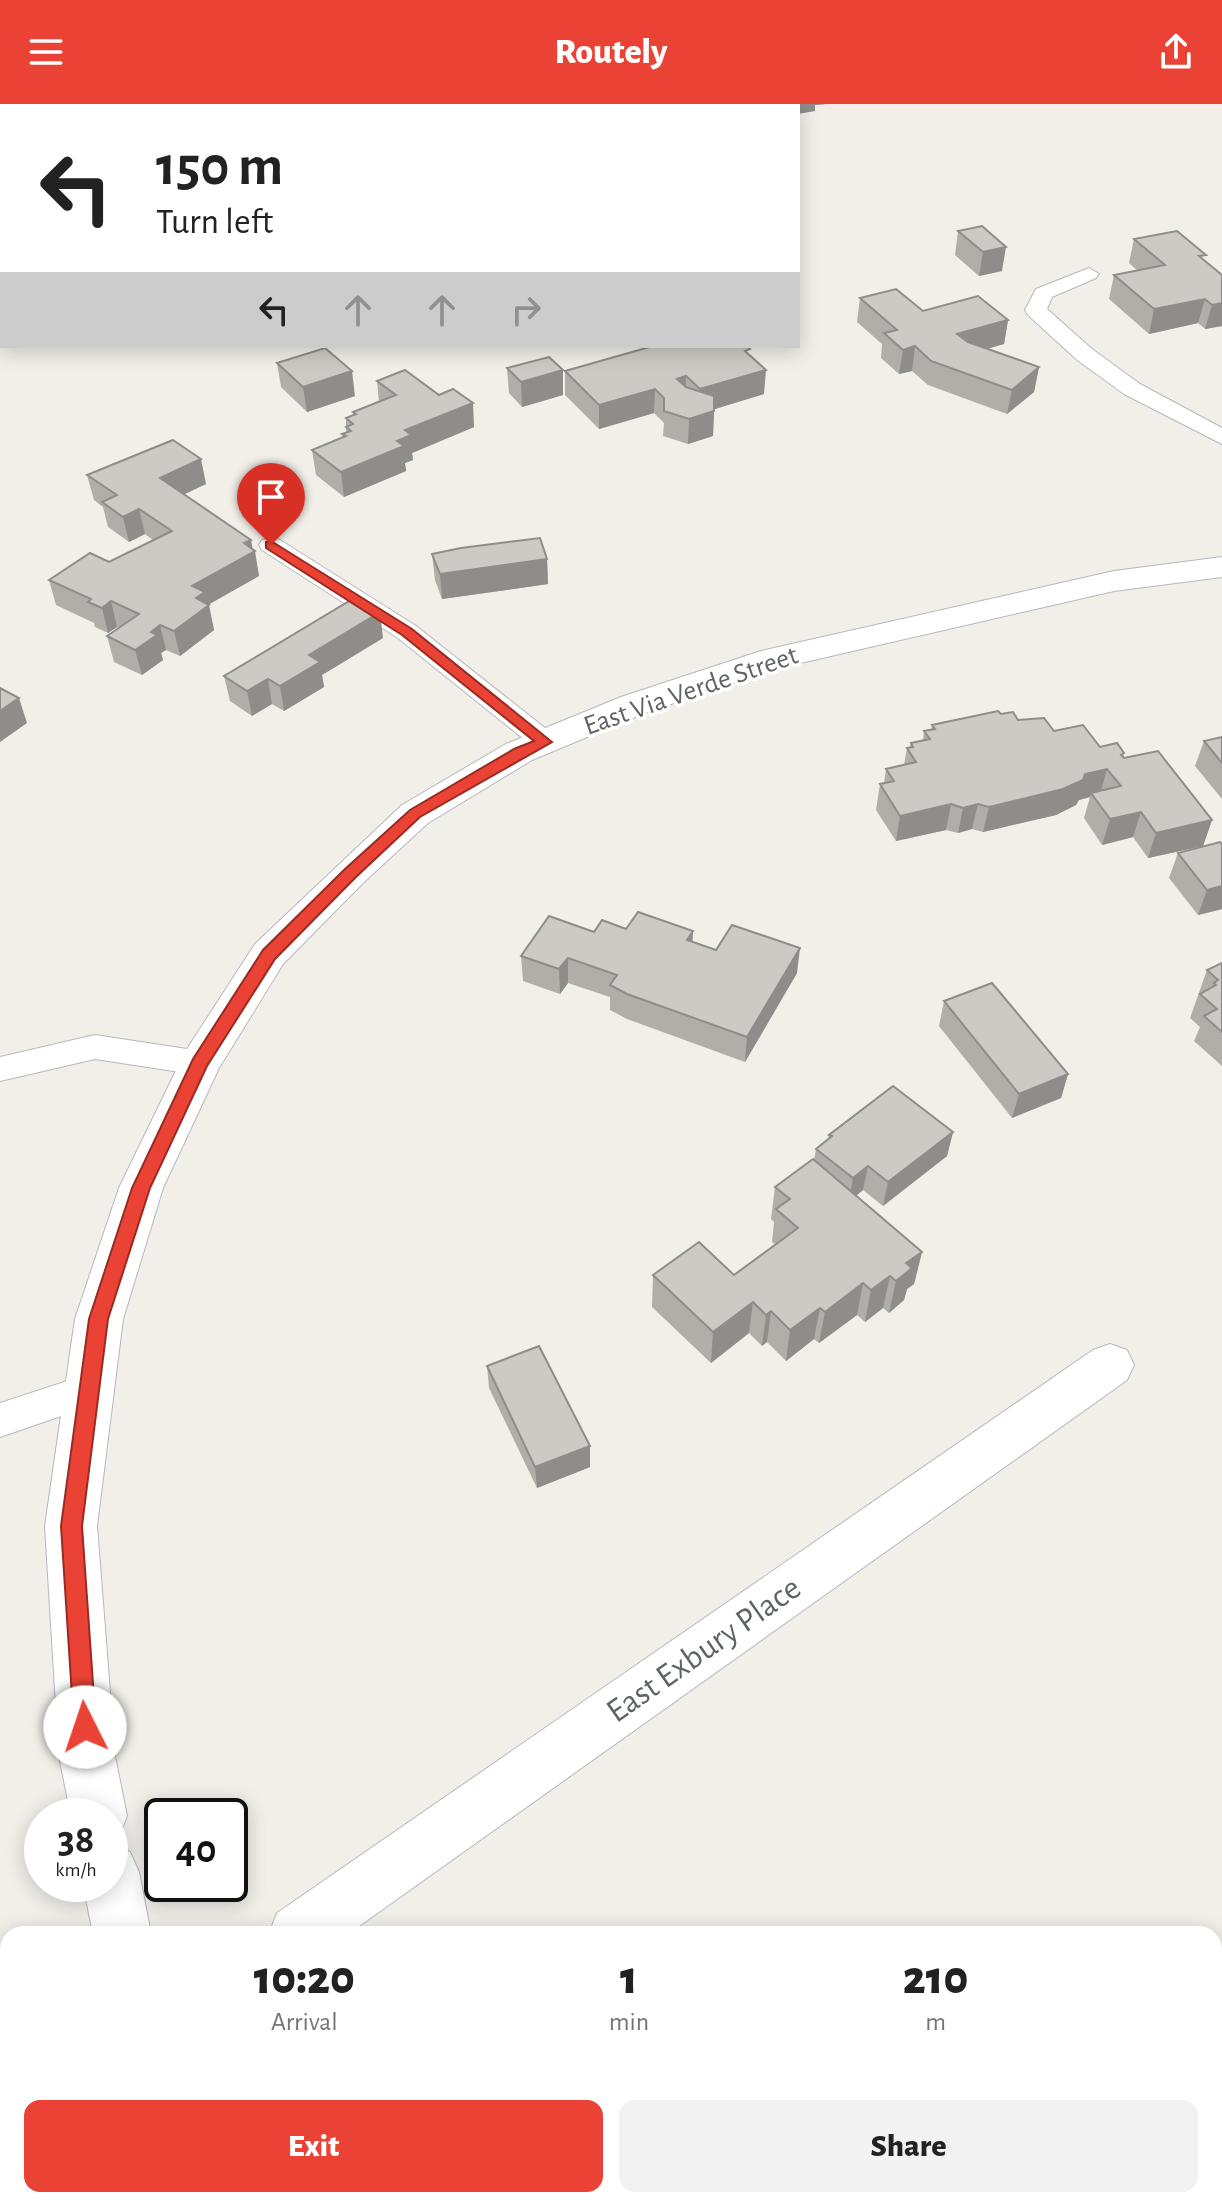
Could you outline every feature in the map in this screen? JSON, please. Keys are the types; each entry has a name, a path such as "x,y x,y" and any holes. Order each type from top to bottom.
{"street":[{"name":"East Via Verde Street","path":"95,1798 87,1756 71,1526 99,1319 141,1188 200,1063 269,954 350,873 415,814 519,752 633,705 761,662 1114,581 1222,567"},
{"name":"East Exbury Place","path":"309,1926 1110,1365"},
{"path":"116,1902 120,1926"}],"lane":[{"path":"1089,274 1043,293 1036,310 1084,354 1132,389 1222,437"},
{"path":"271,545 407,632 545,742"},
{"path":"0,1069 95,1047 200,1063"},
{"path":"0,1420 89,1390"}],"building":[{"path":"982,226 1006,247 983,252 958,231"},
{"path":"1177,231 1206,255 1199,256 1222,275 1222,303 1212,305 1205,299 1154,309 1114,275 1165,265 1134,239"},
{"path":"896,289 923,311 978,296 1008,320 957,334 968,342 1039,367 1012,390 931,361 915,346 903,350 884,333 897,330 860,298"},
{"path":"325,348 352,371 303,387 277,363"},
{"path":"646,348 749,348 745,351 766,370 700,389 686,376 677,379 686,387 714,396 714,411 689,419 664,411 664,398 655,389 599,405 565,371"},
{"path":"549,357 563,370 521,382 507,368"},
{"path":"405,370 439,395 453,389 473,403 405,430 411,435 397,441 404,446 341,472 312,450 346,436 342,434 351,431 346,427 353,424 346,418 356,414 353,412 396,395 377,381"},
{"path":"173,440 201,459 160,478 251,540 244,543 255,551 192,586 205,592 196,598 209,605 174,631 160,625 151,632 157,635 135,650 107,636 139,614 111,601 102,608 88,602 91,599 49,580 90,553 109,562 172,531 139,509 123,517 102,502 117,495 87,475"},
{"path":"540,538 547,559 440,574 432,554 461,548"},
{"path":"356,597 380,612 309,655 320,662 280,686 268,679 247,691 224,676"},
{"path":"0,688 19,698 0,711"},
{"path":"998,711 1001,714 1013,712 1018,720 1044,718 1054,731 1083,725 1100,747 1117,743 1124,758 1158,751 1212,820 1156,833 1141,812 1110,819 1091,793 1121,786 1107,769 1085,774 1083,780 1063,789 989,807 978,804 963,808 951,804 900,816 880,784 894,781 886,769 916,762 907,748 913,747 911,743 930,739 924,731 935,729 932,725"},
{"path":"1222,737 1222,763 1204,741"},
{"path":"1220,842 1222,886 1207,890 1178,853"},
{"path":"638,912 693,931 687,940 716,950 732,925 800,948 747,1037 627,994 610,985 617,975 568,958 559,969 521,956 549,916 594,932 602,920 626,929"},
{"path":"1222,963 1222,1032 1204,1016 1217,1009 1200,994 1216,985 1214,983 1218,980 1207,970"},
{"path":"992,983 1068,1074 1019,1094 944,1001"},
{"path":"893,1086 953,1132 888,1182 868,1166 853,1178 816,1149 832,1136 829,1135"},
{"path":"813,1159 922,1252 906,1263 912,1268 896,1281 890,1276 871,1290 863,1283 825,1312 820,1308 790,1330 771,1311 766,1315 753,1302 713,1332 653,1275 699,1242 734,1275 798,1228 776,1209 790,1199 775,1187"},
{"path":"539,1346 590,1446 535,1467 487,1366"}],"route":[{"path":"85,1727 71,1526 99,1319 141,1188 200,1063 269,954 350,873 415,814 519,752 545,742 407,632 271,545"}]}
